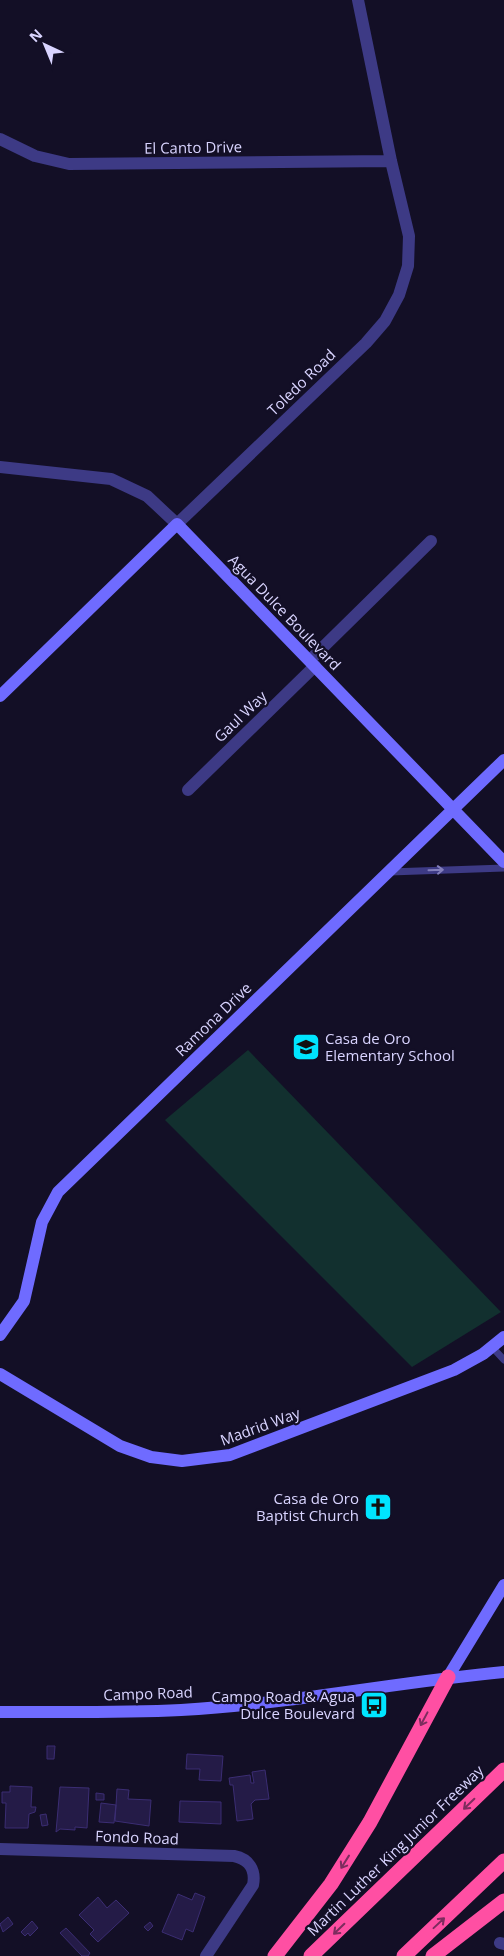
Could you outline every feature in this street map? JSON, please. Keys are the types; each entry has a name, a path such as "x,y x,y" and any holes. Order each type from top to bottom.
{"highway":[{"path":"275,1956 331,1884 370,1822 448,1677"},
{"name":"Martin Luther King Junior Freeway","path":"311,1956 504,1770"},
{"path":"404,1956 504,1862"},
{"path":"433,1956 504,1901"}],"street":[{"name":"Toledo Road","path":"0,696 366,343 393,308 402,288 408,266 409,236 391,161 358,0"},
{"name":"El Canto Drive","path":"0,139 35,156 69,164 391,161"},
{"name":"Agua Dulce Boulevard","path":"0,467 112,479 148,496 504,862"},
{"name":"Gaul Way","path":"188,790 431,541"},
{"name":"Ramona Drive","path":"0,1335 24,1301 42,1222 58,1192 504,760"},
{"name":"Madrid Way","path":"0,1374 120,1446 158,1458 198,1461 245,1450 454,1370 492,1347 504,1337"},
{"path":"448,1677 504,1585"},
{"name":"Campo Road","path":"0,1712 181,1710 293,1699 448,1677 504,1672"},
{"name":"Fondo Road","path":"0,1849 234,1856 248,1863 254,1873 254,1885 206,1956"}],"lane":[{"path":"387,872 504,868"},
{"path":"492,1347 504,1360"}],"green space":[{"path":"248,1050 501,1312 412,1367 165,1120"}],"building":[{"path":"47,1746 55,1746 54,1759 47,1759"},
{"path":"187,1754 223,1756 221,1781 199,1780 200,1769 186,1769"},
{"path":"265,1770 269,1799 255,1800 251,1804 253,1819 237,1821 233,1785 230,1785 229,1778 250,1775 251,1783 254,1783 252,1772"},
{"path":"10,1786 32,1787 31,1807 36,1807 35,1812 29,1814 28,1828 5,1828 6,1803 2,1803 2,1792 10,1792"},
{"path":"60,1787 89,1788 87,1828 75,1827 75,1830 60,1829 56,1832"},
{"path":"117,1789 129,1790 128,1799 151,1800 149,1826 115,1821"},
{"path":"96,1793 104,1794 104,1800 96,1800"},
{"path":"180,1801 221,1802 221,1824 179,1822"},
{"path":"101,1803 116,1805 114,1823 99,1822"},
{"path":"46,1814 48,1825 42,1826 40,1815"},
{"path":"195,1893 205,1897 193,1932 186,1929 182,1940 162,1932 178,1894 192,1900"},
{"path":"98,1897 107,1908 116,1900 129,1913 98,1942 90,1934 94,1930 79,1915"},
{"path":"8,1917 13,1924 3,1932 0,1924"},
{"path":"32,1921 38,1928 30,1936 28,1933 25,1936 21,1932"},
{"path":"150,1922 153,1926 148,1931 144,1927"},
{"path":"66,1928 90,1953 88,1956 82,1956 60,1933"}],"place":[{"name":"Casa de Oro Elementary School","path":"306,1047"},
{"name":"Casa de Oro Baptist Church","path":"378,1507"},
{"name":"Campo Road & Agua Dulce Boulevard","path":"374,1705"}]}
